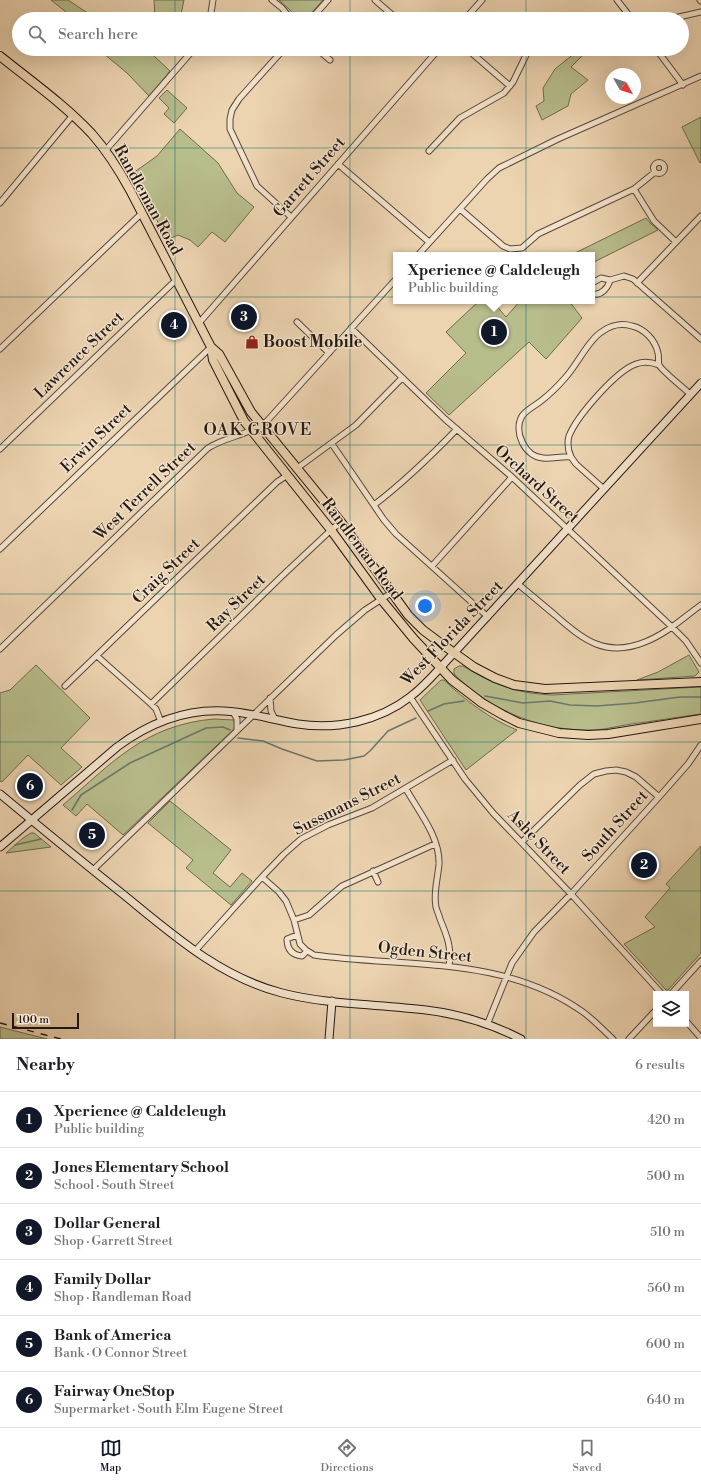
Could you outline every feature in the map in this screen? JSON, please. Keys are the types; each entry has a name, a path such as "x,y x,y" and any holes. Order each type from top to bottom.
{"main road":[{"name":"Randleman Road","path":"0,56 73,115 92,134 105,151 122,175 177,280 211,347 213,360 224,383 250,431 331,530 381,599 413,638 452,680 482,703 520,723 559,733 588,735 608,734 701,719"},
{"name":"Randleman Road","path":"211,347 219,354 251,412 261,426 341,522 408,615 423,630 474,667 495,678 514,685 545,689 701,682"},
{"name":"West Florida Street","path":"0,847 133,735 180,715 222,711 254,714 275,720 319,726 355,723 378,715 410,698 441,668 701,383"},
{"path":"0,794 195,952 234,975 269,989 295,996 332,1002 428,1010 464,1018 487,1025 521,1039"},
{"path":"329,1039 332,1002"}],"street":[{"path":"211,12 213,0"},
{"path":"272,0 285,12"},
{"path":"317,12 328,0"},
{"path":"375,0 389,12"},
{"path":"471,12 482,0"},
{"path":"617,0 626,12"},
{"path":"689,15 701,12"},
{"path":"105,151 188,56"},
{"path":"278,56 239,99 232,110 230,129 256,186 291,217"},
{"path":"325,56 330,60"},
{"name":"Garrett Street","path":"199,323 433,56"},
{"path":"475,56 510,86"},
{"path":"429,151 460,118 500,96 513,82 526,56"},
{"path":"661,56 683,85"},
{"path":"421,252 487,179 499,168 558,139 701,76"},
{"path":"0,203 73,115"},
{"path":"338,164 429,242"},
{"path":"460,209 503,246 514,250 522,248 538,234 634,189 655,172"},
{"path":"634,189 654,221 676,242"},
{"path":"0,349 142,213"},
{"path":"637,283 701,216"},
{"path":"595,281 601,278 610,280 624,276 632,279 701,339"},
{"name":"Lawrence Street","path":"0,449 177,280"},
{"path":"595,295 605,290 610,280"},
{"name":"West Terrell Street","path":"0,648 208,448 218,442 261,426 267,421 393,282"},
{"path":"297,322 329,353"},
{"path":"571,456 543,458 536,456 524,447 521,441 519,432 520,424 522,416 566,377 577,364 596,336 603,330 614,326 631,326 640,329 654,342 660,365"},
{"name":"Orchard Street","path":"351,328 456,430 512,477 568,528 672,627 686,641 701,663"},
{"name":"Erwin Street","path":"0,549 211,347"},
{"path":"604,489 576,464 571,456 568,444 569,436 574,426 588,407 609,384 623,372 634,364 643,362 650,362 660,365 690,394"},
{"path":"296,468 332,444 356,425 402,378"},
{"path":"374,505 420,468 456,430"},
{"path":"332,444 384,520 396,534 488,617"},
{"name":"Craig Street","path":"65,686 277,482 286,476"},
{"path":"432,566 512,477"},
{"name":"Ray Street","path":"151,704 341,522"},
{"path":"518,584 577,635 590,642 618,648 645,642 672,627 701,605"},
{"path":"93,870 336,635 365,610 391,593"},
{"path":"97,656 156,708 161,722"},
{"path":"270,698 271,711 275,720"},
{"name":"Ashe Street","path":"410,698 465,779 493,813 571,894 659,991"},
{"path":"233,712 237,719 237,730"},
{"name":"South Street","path":"487,1025 512,963 534,932 660,797 688,764 701,745"},
{"name":"Sussmans Street","path":"195,952 262,877 284,854 302,839 328,825 372,808 453,760"},
{"path":"522,842 580,785 594,774 616,770 626,772 640,780 660,797"},
{"path":"406,789 432,832 436,844 439,862 435,897 436,908 450,948 449,966"},
{"path":"294,920 309,915 342,886 436,844"},
{"path":"373,872 378,882"},
{"path":"262,877 279,892 286,901 294,920 300,944 307,951"},
{"name":"Ogden Street","path":"297,935 287,939 291,952 296,956 302,956 307,951 314,955 326,957 449,966 507,976 531,984 564,1000 584,1013 612,1039"},
{"path":"674,991 701,961"},
{"path":"629,1039 653,1013"},
{"path":"689,1024 701,1038"}],"green space":[{"path":"51,0 68,0 86,12 66,12"},
{"path":"154,0 184,0 181,12 155,12"},
{"path":"279,0 323,0 312,12 291,12"},
{"path":"106,56 154,56 170,71 149,96 127,73"},
{"path":"571,56 582,56 571,67 588,80 571,94 568,106 542,120 536,106 544,101 543,88 555,69"},
{"path":"167,90 187,108 174,123 164,114 169,108 159,98"},
{"path":"701,117 701,162 700,163 682,127"},
{"path":"180,129 218,163 237,193 254,207 225,242 212,232 198,247 190,240 178,235 167,240 133,173 157,156"},
{"path":"646,218 658,230 595,262 595,252 577,252"},
{"path":"476,304 494,304 506,317 517,304 571,304 582,318 546,359 529,342 449,415 426,393 466,353 446,332"},
{"path":"689,655 699,672 695,676 637,680 658,672"},
{"path":"36,665 90,718 61,748 82,767 61,785 28,755 2,782 0,781 0,693 10,690"},
{"path":"459,666 463,666 505,687 539,694 552,695 700,687 701,714 595,730 575,730 556,727 518,717 484,699 454,674 454,669"},
{"path":"441,680 444,680 460,695 488,715 517,730 466,770 420,700"},
{"path":"214,719 234,720 235,727 123,835 87,804 76,816 63,805 98,774 131,748 168,729"},
{"path":"170,801 231,850 213,873 230,887 242,873 252,881 231,905 186,868 193,860 148,823"},
{"path":"31,833 34,833 51,847 6,853 23,838"},
{"path":"701,846 701,953 668,990 666,990 624,944 655,927 645,917 670,888 666,884"},
{"path":"0,1027 47,1039 0,1039"}],"waterway":[{"path":"485,696 523,703 550,701 570,705 597,706 680,697 701,697"},
{"path":"428,711 444,704 464,701"},
{"path":"238,738 263,741 317,761 344,760 364,756 388,731 416,718"},
{"path":"72,810 81,795 130,763 206,728 223,727 230,730"},
{"path":"15,845 41,839"}],"railway":[{"path":"0,1023 61,1039"}],"place":[{"name":"Dollar General","path":"244,317"},
{"name":"Family Dollar","path":"174,325"},
{"name":"Xperience @ Caldcleugh","path":"494,332"},
{"name":"Boost Mobile","path":"252,342"},
{"name":"Fairway OneStop","path":"30,786"},
{"name":"Bank of America","path":"92,835"},
{"name":"Jones Elementary School","path":"644,865"}],"district":[{"name":"OAK GROVE","path":"258,430"}]}
